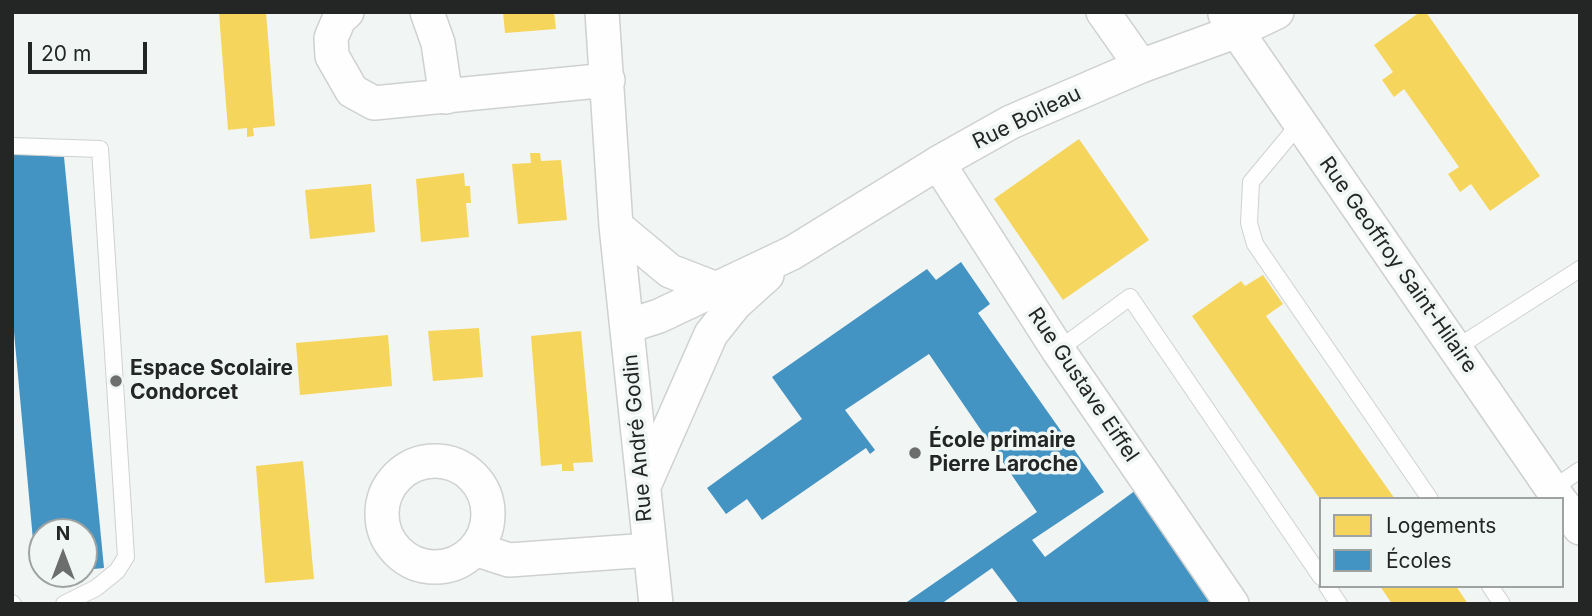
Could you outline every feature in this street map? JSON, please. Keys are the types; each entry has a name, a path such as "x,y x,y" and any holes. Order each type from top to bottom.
{"street":[{"path":"347,12 340,19 331,38 332,56 352,91 374,103 608,80"},
{"path":"427,12 438,43 446,97"},
{"name":"Rue André Godin","path":"602,12 616,226 628,326 642,492 656,604"},
{"path":"1103,12 1141,66"},
{"name":"Rue Boileau","path":"628,326 659,316 792,253 938,163 1011,122 1141,66 1230,22 1277,12"},
{"name":"Rue Geoffroy Saint-Hilaire","path":"1230,22 1558,497"},
{"name":"Rue Gustave Eiffel","path":"938,163 1058,350 1232,604"},
{"path":"616,226 670,271 714,288"},
{"name":"Rue Boileau","path":"642,492 711,334 735,304 792,253"},
{"name":"Rue Geoffroy Saint-Hilaire","path":"1564,505 1580,528"},
{"name":"Rue André Godin","path":"475,549 509,560 649,550"}],"lane":[{"path":"1300,123 1251,182 1249,223 1255,244 1429,497"},
{"path":"12,146 100,149 125,557 117,571 96,588 64,604"},
{"path":"1456,348 1580,269"},
{"path":"1058,350 1130,297 1319,574"},
{"path":"1558,497 1580,470"},
{"path":"1328,588 1339,604"},
{"path":"1491,588 1502,604"}],"building: Logements":[{"path":"266,12 275,126 253,128 254,136 247,137 247,128 228,130 219,13"},
{"path":"503,12 554,12 556,29 505,33"},
{"path":"1420,12 1426,12 1540,176 1490,211 1471,184 1460,192 1448,174 1459,167 1404,89 1394,97 1382,80 1393,72 1374,45"},
{"path":"1079,139 1149,240 1063,300 994,199"},
{"path":"530,153 540,153 541,161 561,160 567,220 518,224 512,164 531,163"},
{"path":"464,173 465,186 470,186 471,203 466,203 469,237 421,242 416,179"},
{"path":"371,184 375,232 310,239 305,190"},
{"path":"1263,275 1283,304 1266,316 1394,497 1319,498 1192,316 1241,281 1245,286"},
{"path":"479,328 483,377 433,381 428,331"},
{"path":"581,331 593,462 573,463 574,471 562,471 562,464 541,466 531,336"},
{"path":"388,335 392,386 300,395 296,343"},
{"path":"303,461 314,579 265,583 256,466"},
{"path":"1381,588 1457,588 1468,604 1392,604"}],"building: Écoles":[{"path":"12,154 64,157 104,568 98,569 98,518 31,518 12,310"},
{"path":"961,262 990,304 978,313 1104,492 1032,540 1045,557 1136,490 1216,604 1019,604 992,568 941,604 904,604 1037,512 929,354 845,410 875,450 870,454 866,448 762,520 747,499 726,514 707,488 802,419 772,377 927,269 936,280"}],"place":[{"name":"Espace Scolaire Condorcet","path":"116,381"},
{"name":"École primaire Pierre Laroche","path":"915,453"}]}
